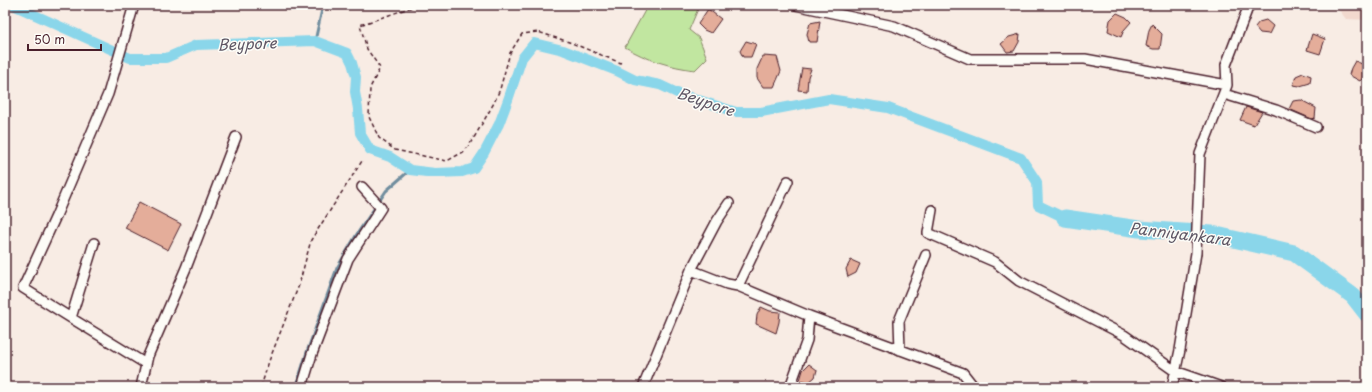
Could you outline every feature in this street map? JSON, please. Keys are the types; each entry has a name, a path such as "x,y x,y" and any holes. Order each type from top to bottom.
{"street":[{"path":"134,5 108,94 56,216 23,288 146,364"},
{"path":"795,5 894,26 970,59 1085,59 1225,89 1316,127"},
{"path":"1172,387 1196,253 1200,154 1225,89 1226,65 1249,5"},
{"path":"141,387 148,356 186,268 236,137"},
{"path":"738,286 788,181"},
{"path":"302,387 312,354 348,259 381,208 362,187"},
{"path":"643,387 691,270 717,221 729,203"},
{"path":"932,210 928,233 995,262 1019,281 1124,335 1175,371 1222,387"},
{"path":"71,318 94,243"},
{"path":"900,350 899,321 926,255"},
{"path":"691,270 727,284 738,286 809,316 963,373 974,387"},
{"path":"790,387 807,340 809,316"}],"path":[{"path":"418,5 360,25 367,49 380,68 370,88 369,117 379,138 395,150 447,161 465,150 494,103 500,89 510,53 522,34 538,32 569,42 621,63"},
{"path":"261,387 269,361 298,285 311,240 362,161"}],"shaded area":[{"path":"1335,5 1367,5 1367,20 1346,19"}],"green space":[{"path":"648,5 697,5 698,9 689,30 699,38 707,58 695,70 659,62 641,56 625,47"}],"building":[{"path":"708,9 721,19 711,33 704,30 698,24"},
{"path":"1117,13 1126,17 1131,22 1124,30 1121,37 1108,31 1110,20"},
{"path":"1266,20 1273,26 1269,34 1260,33 1255,27 1259,22"},
{"path":"820,21 817,42 809,42 807,34 810,23"},
{"path":"1152,24 1162,34 1160,49 1153,49 1146,46 1149,30"},
{"path":"1020,34 1019,42 1014,51 1007,52 1001,44 1009,37"},
{"path":"1312,34 1325,39 1320,54 1307,50"},
{"path":"746,41 756,44 751,57 743,57 740,51"},
{"path":"763,56 777,57 781,71 774,87 763,87 757,78 757,69"},
{"path":"1355,61 1367,66 1367,73 1360,81 1349,75"},
{"path":"802,68 811,69 808,77 807,91 798,90"},
{"path":"1303,73 1311,76 1310,83 1300,86 1293,85 1296,76"},
{"path":"1301,100 1316,108 1315,118 1312,119 1289,109 1293,101"},
{"path":"1246,107 1262,112 1254,125 1240,120"},
{"path":"139,202 181,224 168,250 125,228"},
{"path":"851,260 860,264 856,273 848,277 846,269"},
{"path":"761,307 770,311 780,312 776,333 756,324 757,315"},
{"path":"809,364 817,370 815,377 809,382 800,380 803,370"}],"waterway":[{"name":"Beypore","path":"13,5 130,58 166,58 196,45 315,41 347,53 356,77 355,92 360,133 370,150 390,157 410,170 435,173 462,172 474,168 484,153 499,124 522,58 534,43 563,50 617,71 635,80 660,85 677,93 736,112 761,112 829,99 888,108 1021,158 1037,182 1038,205 1065,218"},
{"path":"315,41 323,5"},
{"name":"Beypore","path":"296,387 337,268 357,234 386,191 410,170"},
{"name":"Panniyankara","path":"1065,218 1139,229 1212,234 1294,253 1353,296 1367,314"}]}
